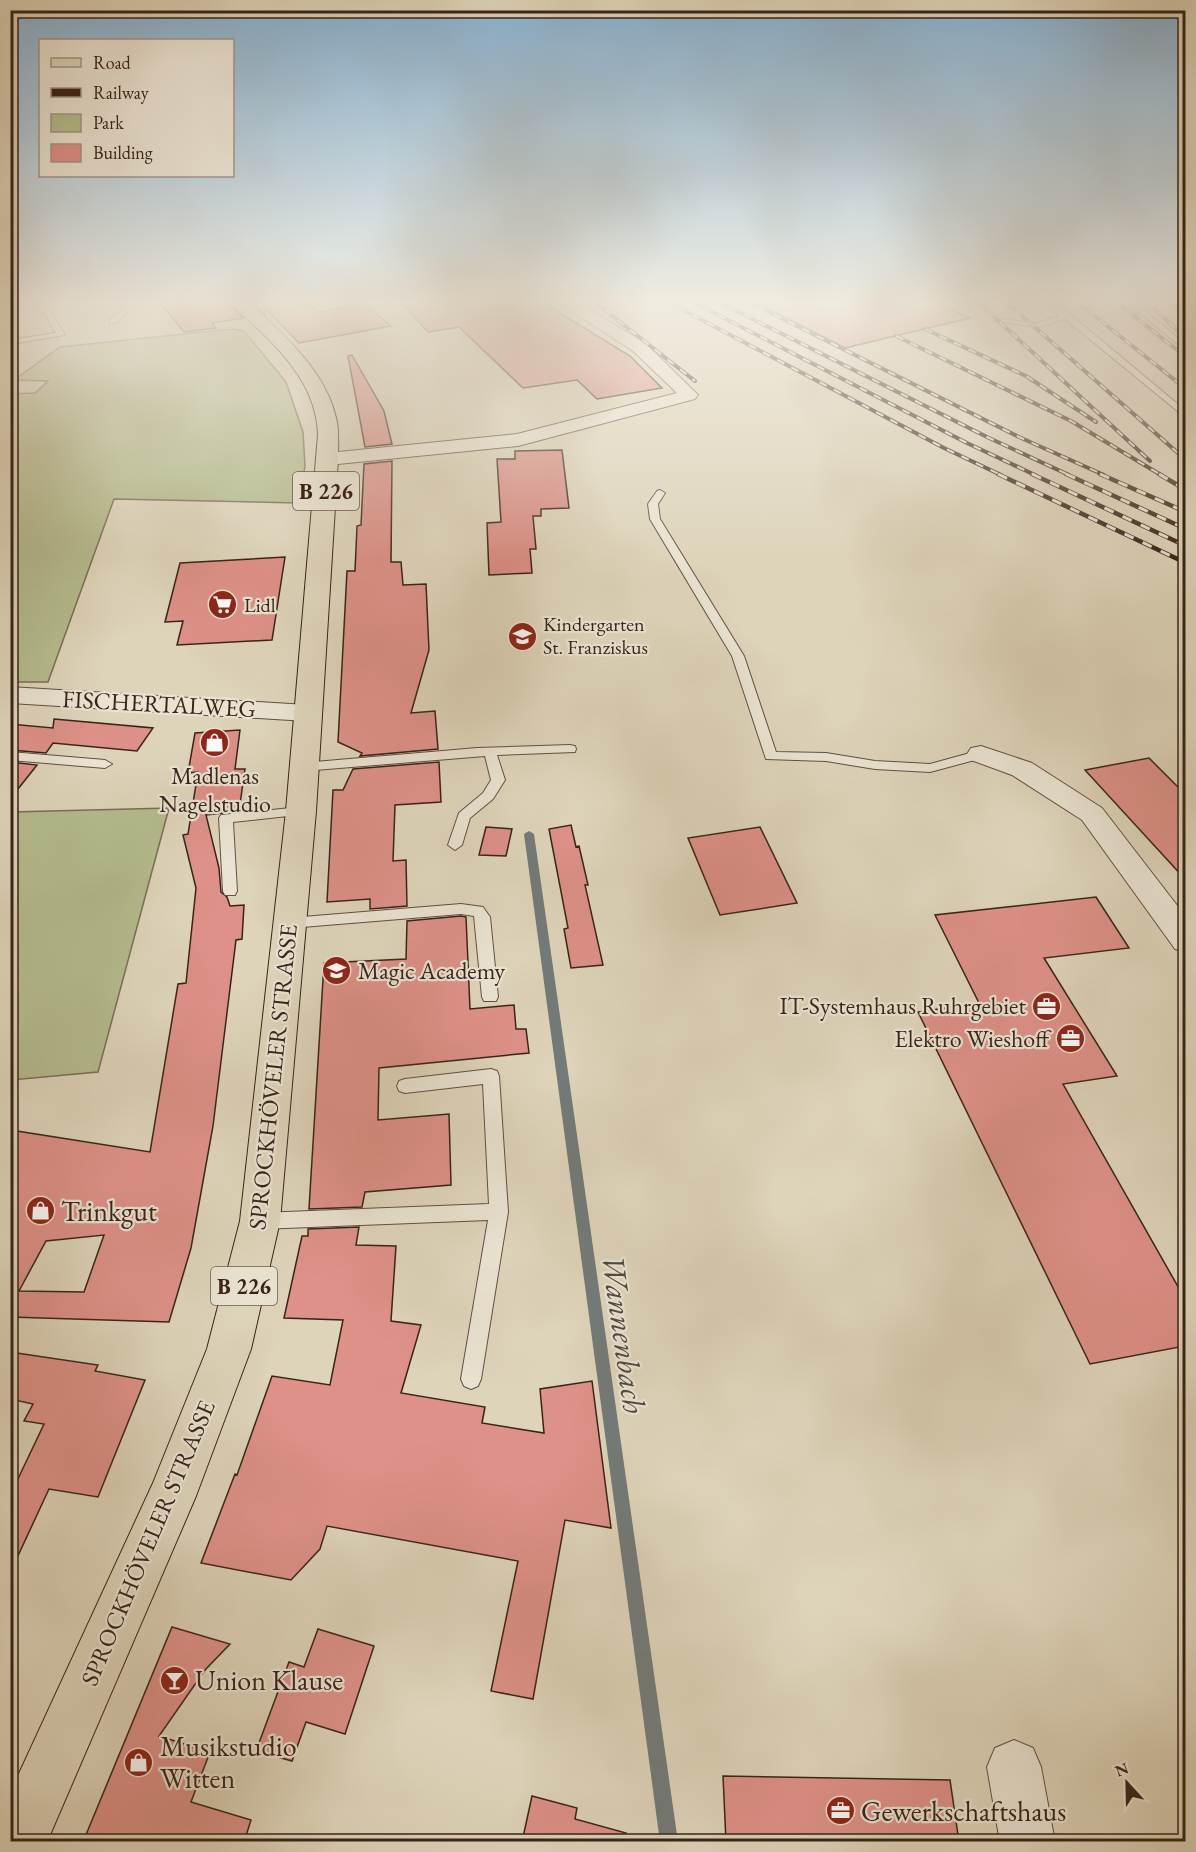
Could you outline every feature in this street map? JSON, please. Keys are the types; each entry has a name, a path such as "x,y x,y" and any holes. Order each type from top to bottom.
{"main road":[{"name":"SPROCKHÖVELER STRASSE","path":"18,1842 172,1496 229,1348 260,1221 300,811 328,459 327,421 313,386"}],"street":[{"path":"328,459 518,440 689,395 680,386"},
{"name":"FISCHERTALWEG","path":"10,695 307,713"},
{"path":"981,754 1022,769 1092,814 1185,941"},
{"path":"1014,1767 1028,1842"}],"lane":[{"path":"1150,386 1185,416"},
{"path":"660,492 653,504 656,519 738,656 771,756 826,757 875,765 930,768 981,754"},
{"path":"303,767 490,752 570,749"},
{"path":"455,845 464,816 488,796 498,780 490,752"},
{"path":"10,756 105,764"},
{"path":"230,891 226,818 300,811"},
{"path":"290,923 461,909 478,911 483,917 490,997"},
{"path":"405,1086 491,1076 499,1212 471,1379"},
{"path":"260,1221 499,1212"}],"green space":[{"path":"42,386 288,386 303,432 305,466 299,503 114,499 48,682 11,682 11,394 35,393"},
{"path":"169,808 98,1072 11,1080 11,812"}],"building":[{"path":"354,386 370,386 384,411 392,444 365,447"},
{"path":"584,386 662,388 597,399"},
{"path":"562,450 569,508 541,509 541,516 533,516 536,549 530,549 532,573 489,575 487,523 501,522 497,459 515,459 515,451"},
{"path":"392,461 391,562 401,562 403,585 426,584 429,650 411,713 435,711 438,749 360,756 362,753 338,742 347,571 355,571 357,526 361,525 364,464"},
{"name":"Lidl","path":"285,557 272,640 177,645 183,621 165,622 180,563"},
{"path":"54,719 153,728 137,751 53,743 46,753 10,750 10,724 53,728"},
{"path":"240,730 235,769 245,769 239,811 206,815 219,868 221,892 227,897 230,906 244,905 242,939 236,940 213,1126 191,1248 169,1322 10,1317 10,1130 150,1152 178,984 186,983 196,888 183,835 188,834 198,772 188,773 195,733","holes":["104,1235 84,1292 19,1291 46,1241"]},
{"path":"1149,758 1185,794 1185,879 1085,770"},
{"path":"10,762 37,765 10,799"},
{"path":"439,762 441,802 395,805 393,861 406,860 407,906 370,909 370,899 327,902 333,790 343,790 353,769"},
{"path":"571,825 576,847 579,846 588,885 585,885 603,965 571,968 564,929 568,928 549,829"},
{"path":"486,827 512,829 506,856 479,855"},
{"path":"760,827 797,903 720,915 688,838"},
{"path":"1096,897 1129,948 1044,958 1117,1076 1063,1084 1185,1299 1185,1346 1090,1364 918,1012 979,1003 935,915"},
{"path":"466,917 470,1009 514,1005 516,1029 526,1029 529,1053 379,1068 378,1120 449,1114 451,1185 365,1192 362,1207 309,1209 324,963 406,959 407,921"},
{"path":"359,1227 356,1245 396,1246 391,1321 421,1325 401,1393 485,1407 482,1423 544,1433 540,1389 592,1381 611,1528 565,1520 533,1699 491,1691 518,1561 327,1526 320,1549 291,1580 201,1563 235,1474 237,1475 272,1376 330,1385 343,1320 284,1318 302,1236 308,1236 308,1229"},
{"path":"10,1352 98,1365 95,1371 145,1380 98,1497 49,1489 10,1573 10,1482 16,1483 44,1424 24,1421 33,1404 10,1399"},
{"path":"172,1627 230,1644 205,1670 159,1736 210,1752 191,1802 251,1820 244,1842 83,1842"},
{"path":"318,1629 374,1646 345,1734 306,1722 292,1761 256,1751 289,1662 304,1667"},
{"name":"Gewerkschaftshaus","path":"723,1776 950,1780 959,1842 726,1842"},
{"path":"532,1796 577,1808 575,1819 626,1833 625,1842 522,1842"}],"waterway":[{"name":"Wannenbach","path":"529,834 669,1842"}],"railway":[{"path":"828,386 944,448 1001,475"},
{"path":"857,386 1035,475"},
{"path":"887,386 1069,475"},
{"path":"918,386 1019,437 1104,475"},
{"path":"1000,386 1071,421 1161,475"},
{"path":"1042,386 1096,422"},
{"path":"1069,386 1150,461"},
{"path":"1102,386 1186,460"},
{"path":"1183,386 1186,389"},
{"path":"998,474 1186,563"},
{"path":"1032,474 1186,546"},
{"path":"1066,474 1186,529"},
{"path":"1100,474 1186,512"},
{"path":"1159,474 1186,490"}],"place":[{"name":"Lidl","path":"223,605"},
{"name":"Kindergarten St. Franziskus","path":"522,636"},
{"name":"Madlenas Nagelstudio","path":"215,743"},
{"name":"Magic Academy","path":"337,971"},
{"name":"IT-Systemhaus Ruhrgebiet","path":"1047,1006"},
{"name":"Elektro Wieshoff","path":"1070,1039"},
{"name":"Trinkgut","path":"40,1211"},
{"name":"Union Klause","path":"174,1680"},
{"name":"Musikstudio Witten","path":"139,1762"},
{"name":"Gewerkschaftshaus","path":"840,1811"}]}
